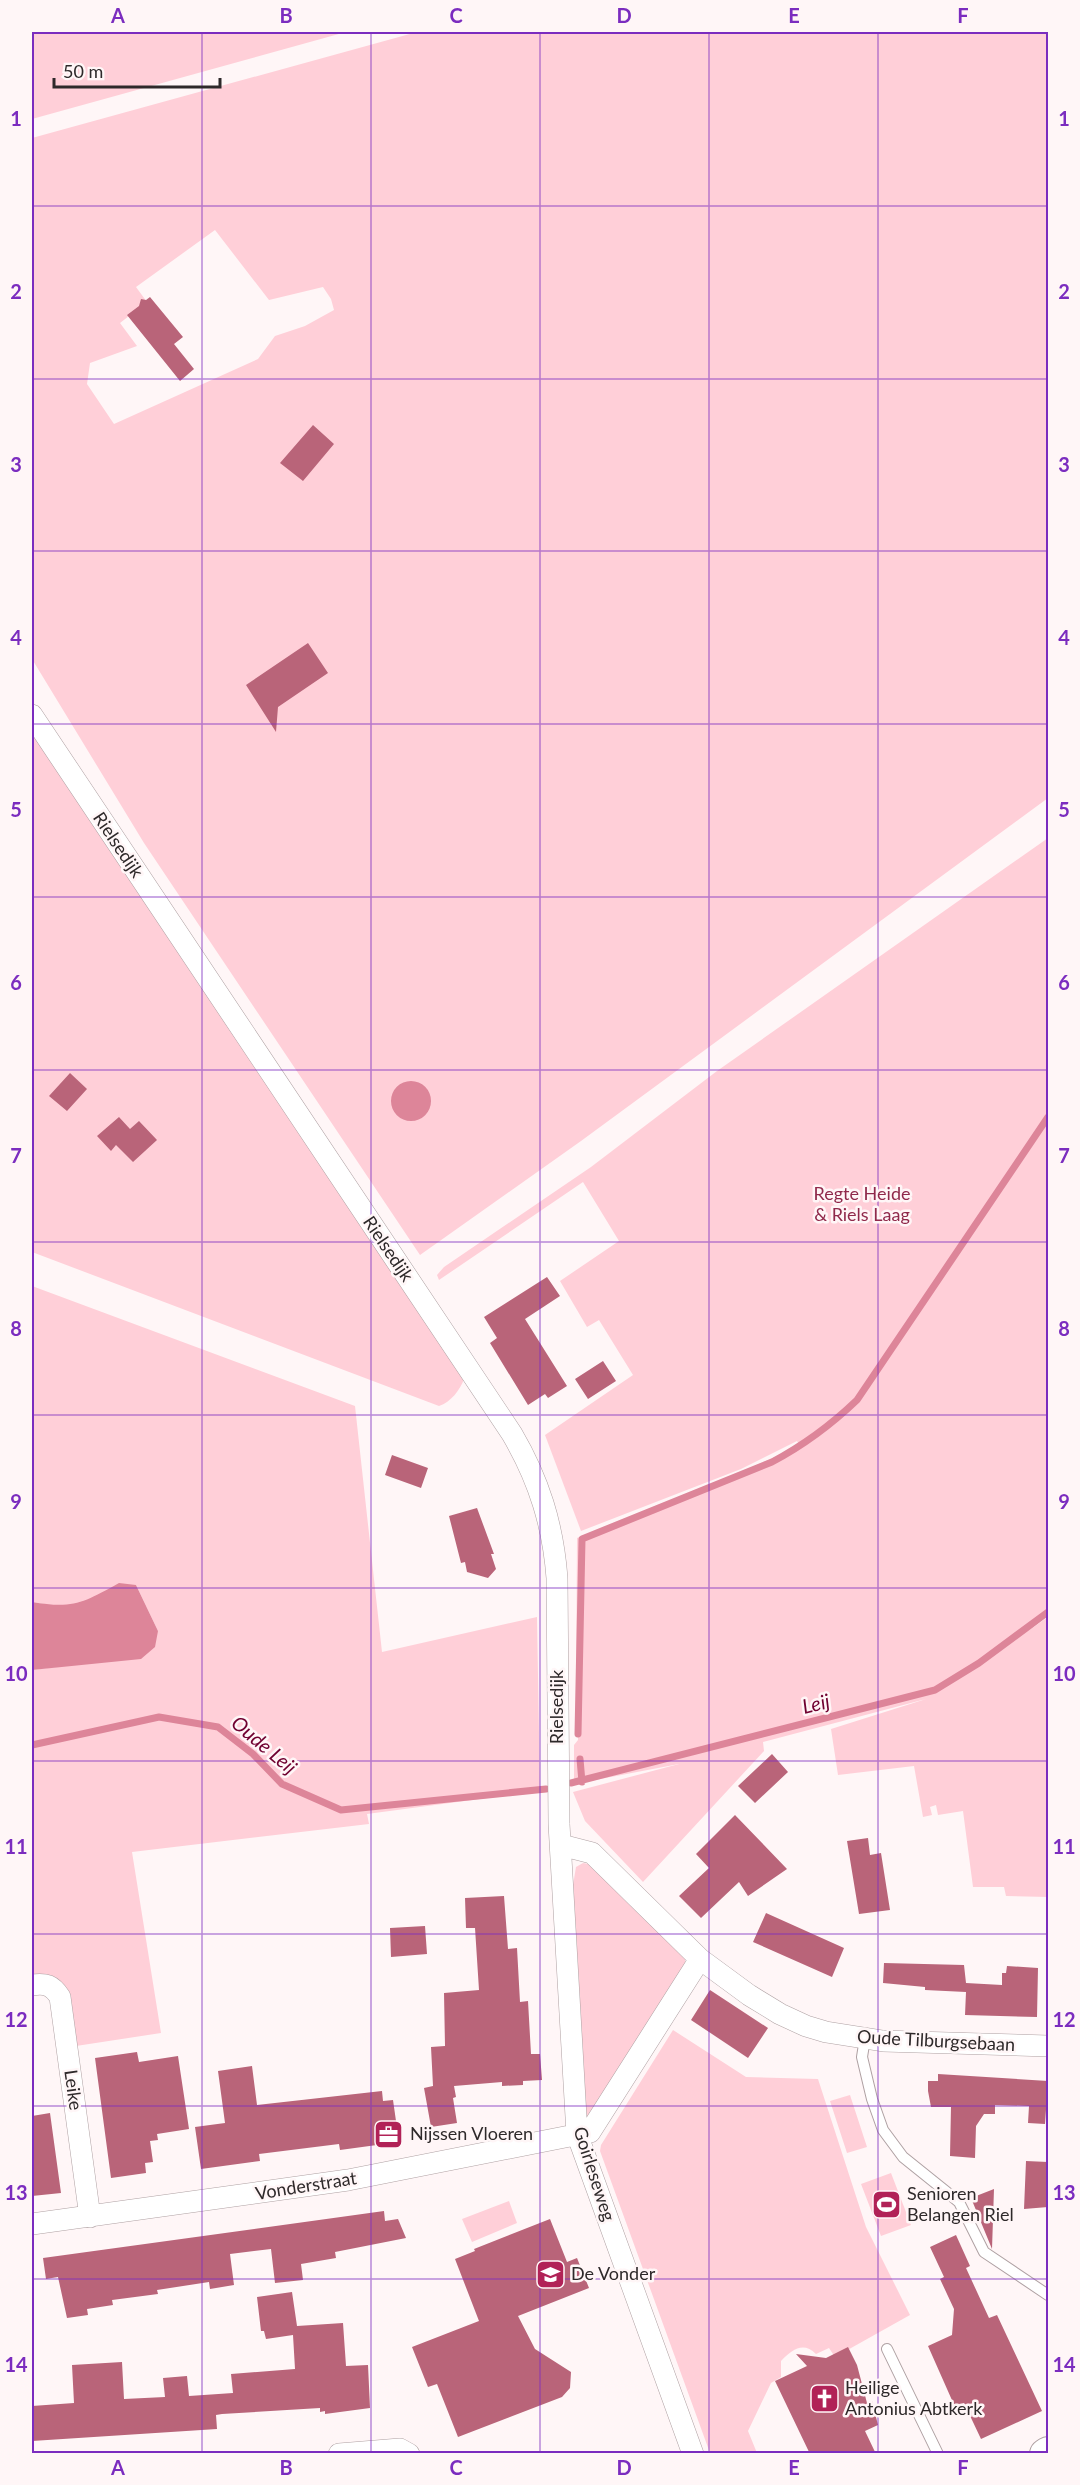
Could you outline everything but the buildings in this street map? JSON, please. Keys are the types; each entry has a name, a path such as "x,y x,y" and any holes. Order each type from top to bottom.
{"street":[{"name":"Rielsedijk","path":"32,715 512,1434 531,1467 544,1504 555,1551 561,1845"},
{"name":"Oude Tilburgsebaan","path":"561,1845 592,1853 700,1959 780,2014 826,2032 866,2038 1048,2046"},
{"name":"Goirleseweg","path":"561,1845 578,2134 693,2454"},
{"path":"578,2134 590,2132 700,1959"},
{"name":"Leike","path":"32,1985 44,1983 53,1987 60,1997 90,2217"},
{"name":"Vonderstraat","path":"32,2224 348,2180 578,2134"},
{"path":"339,2454 400,2449 409,2454"}],"lane":[{"path":"866,2038 862,2057 872,2099 883,2130 903,2157 959,2202 984,2252 1048,2295"},
{"path":"887,2349 938,2454"}],"green space":[{"path":"32,32 346,32 32,119"},
{"path":"417,32 1048,32 1048,798 581,1141 420,1255 144,843 32,659 32,138","holes":["215,230 269,300 323,287 331,299 334,310 305,326 275,336 258,359 114,424 87,384 90,363 137,346 120,323 147,302 136,287"]},
{"path":"32,730 464,1379 447,1402 439,1406 32,1252"},
{"name":"Regte Heide & Riels Laag","path":"1048,838 1048,1615 1028,1631 1048,1617 1048,1897 1006,1896 1004,1887 973,1887 963,1811 938,1815 936,1805 930,1807 932,1815 923,1817 914,1766 838,1775 831,1729 926,1699 763,1742 764,1751 643,1882 585,1821 573,1792 679,1764 574,1784 574,1745 578,1740 577,1538 725,1479 800,1446 797,1441 741,1469 581,1531 545,1435 633,1375 599,1320 587,1327 560,1281 619,1241 583,1182 439,1280 437,1275 444,1267 591,1167 717,1071"},
{"path":"32,1286 355,1406 382,1652 537,1617 540,1791 367,1814 369,1824 132,1852 161,2033 76,2046 72,2008 64,1987 57,1980 32,1977 32,1670 72,1665 158,1631 136,1585 95,1597 78,1605 56,1606 32,1602"},
{"path":"583,1863 589,1864 685,1956 685,1966 589,2120 586,2118 573,1885 576,1867"},
{"path":"673,2030 746,2077 818,2079 866,2227 910,2315 835,2357 829,2348 816,2354 807,2348 798,2348 785,2357 781,2361 781,2377 771,2383 748,2431 757,2453 710,2453 600,2151 601,2145"},
{"path":"850,2095 867,2147 847,2153 830,2101"},
{"name":"Senioren Belangen Riel","path":"891,2173 911,2225 881,2236 861,2184"},
{"path":"509,2201 517,2223 472,2242 462,2219"}],"shaded area":[{"path":"411,1081 425,1087 431,1101 425,1115 411,1121 397,1115 391,1101 397,1087"},
{"path":"119,1583 136,1585 158,1631 155,1647 141,1659 32,1670 32,1602 58,1605 77,1603"}],"waterway":[{"path":"578,1734 582,1539 772,1462 806,1442 857,1400 1048,1117"},
{"name":"Leij","path":"571,1783 935,1690 979,1663 1048,1612"},
{"name":"Oude Leij","path":"32,1745 159,1717 218,1727 253,1754 282,1784 341,1810 546,1789"},
{"path":"580,1759 582,1782"}],"place":[{"name":"Nijssen Vloeren","path":"389,2134"},
{"name":"Senioren Belangen Riel","path":"886,2204"},
{"name":"De Vonder","path":"550,2274"},
{"name":"Heilige Antonius Abtkerk","path":"824,2398"}]}
